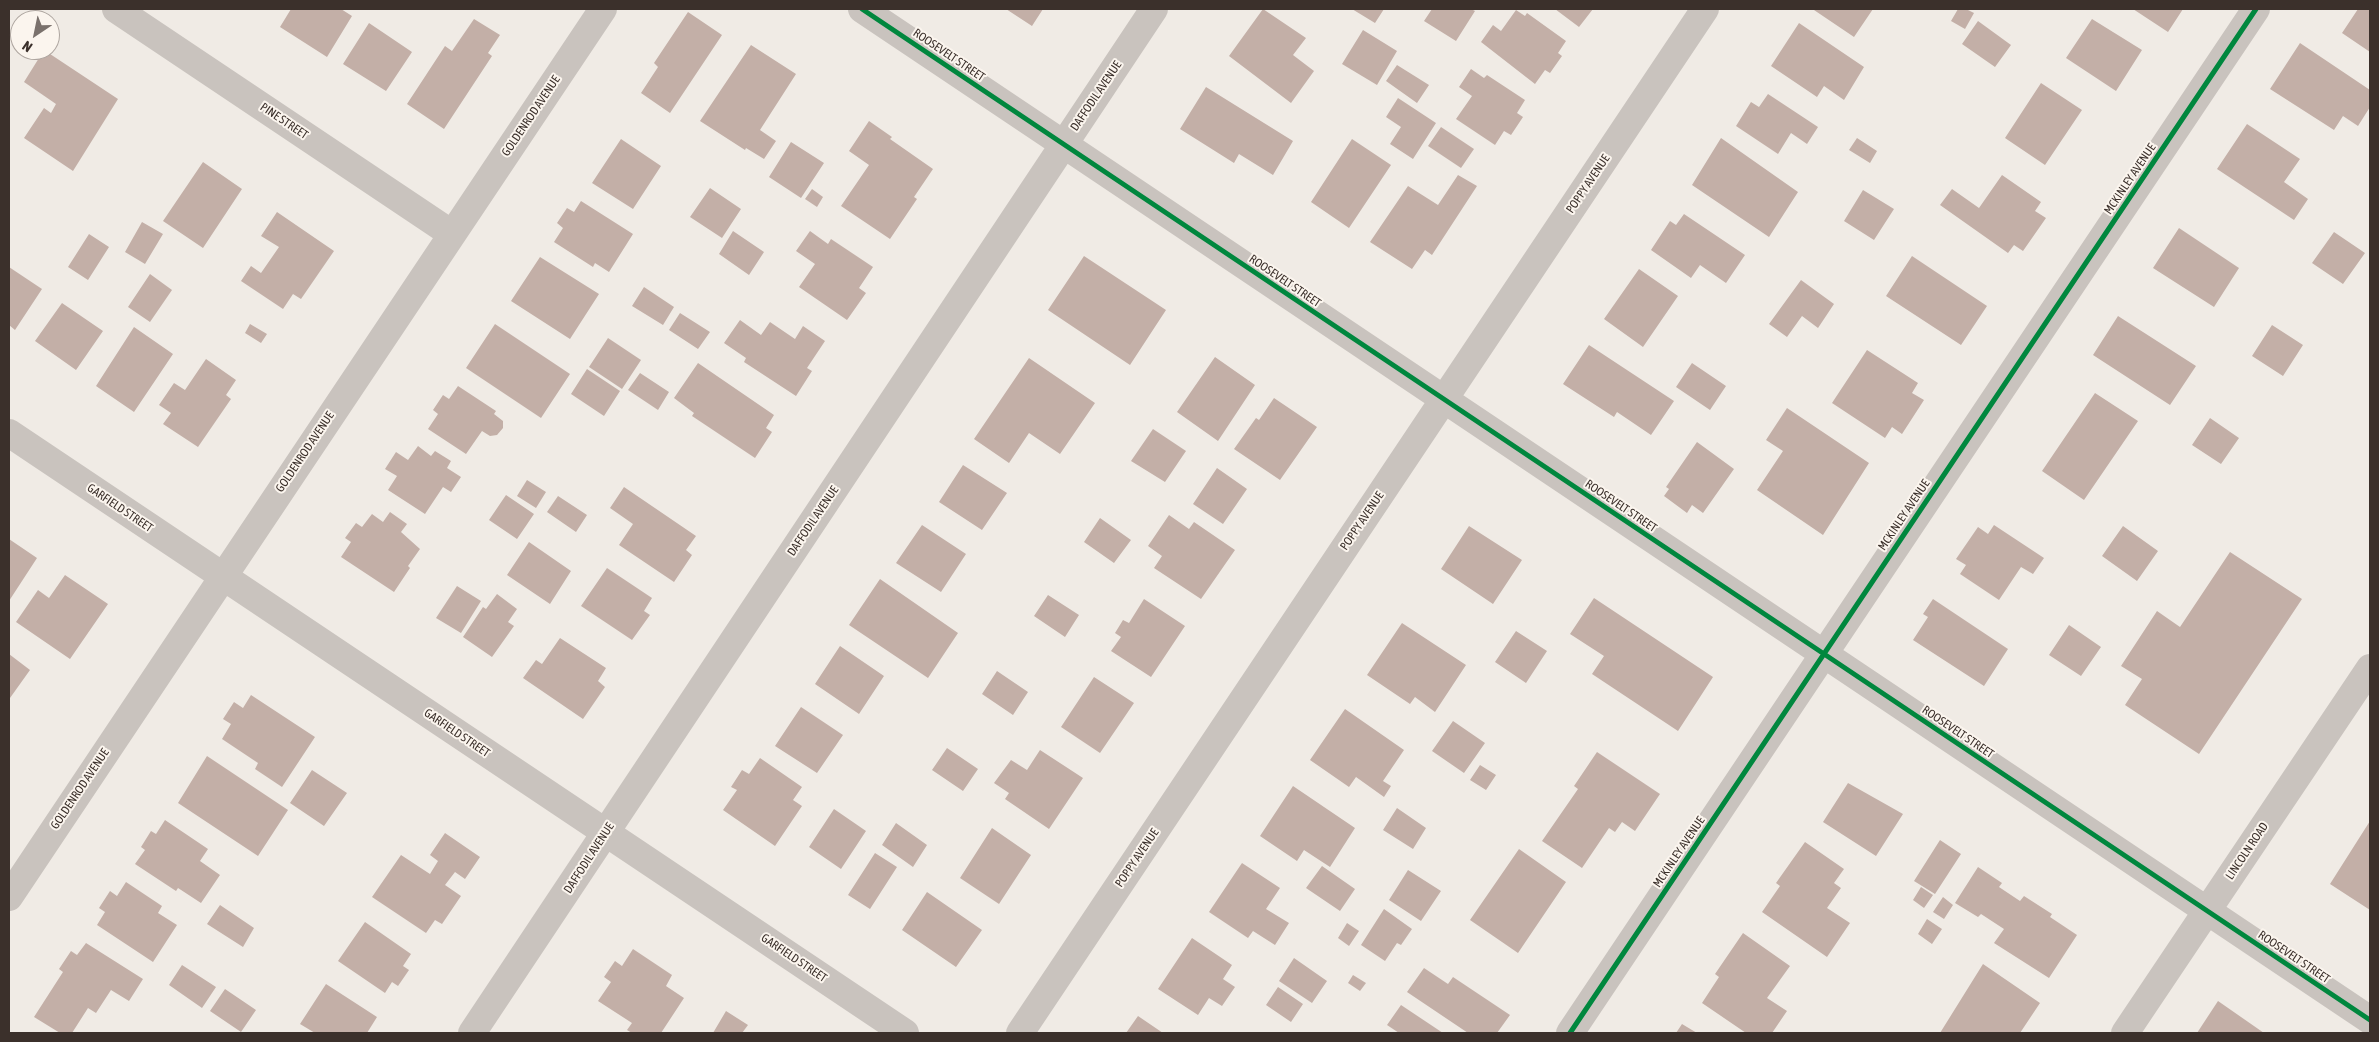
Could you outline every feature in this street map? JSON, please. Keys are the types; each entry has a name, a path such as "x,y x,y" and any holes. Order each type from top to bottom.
{"street":[{"name":"PINE STREET","path":"116,9 452,234"},
{"name":"GOLDENROD AVENUE","path":"9,896 603,9"},
{"name":"ROOSEVELT STREET","path":"862,9 2370,1020"},
{"name":"DAFFODIL AVENUE","path":"472,1033 1154,9"},
{"name":"POPPY AVENUE","path":"1020,1033 1705,9"},
{"name":"MCKINLEY AVENUE","path":"1570,1033 2256,9"},
{"name":"GARFIELD STREET","path":"9,433 905,1033"},
{"name":"LINCOLN ROAD","path":"2125,1033 2370,668"}],"building":[{"path":"291,9 341,9 352,16 327,57 280,27"},
{"path":"1006,9 1043,9 1032,26"},
{"path":"1263,9 1306,38 1293,55 1314,71 1291,103 1229,56"},
{"path":"1352,9 1384,9 1375,23"},
{"path":"1432,9 1471,9 1475,11 1456,41 1424,21"},
{"path":"1555,9 1593,9 1579,27"},
{"path":"1815,9 1873,9 1854,37"},
{"path":"1958,9 1966,9 1974,13 1965,29 1951,21"},
{"path":"2133,9 2183,9 2168,32"},
{"path":"2358,9 2370,9 2370,52 2342,33"},
{"path":"1516,10 1525,16 1527,13 1566,41 1558,53 1562,56 1550,73 1545,70 1535,84 1481,42 1493,25 1501,31"},
{"path":"688,12 722,35 670,113 641,93 658,67 654,63"},
{"path":"474,19 500,35 488,53 492,56 444,129 407,104 445,46 452,51"},
{"path":"2092,19 2142,50 2116,91 2066,58"},
{"path":"1978,21 2011,45 1995,67 1962,44"},
{"path":"369,23 412,52 386,91 343,64"},
{"path":"1799,23 1864,67 1844,100 1824,86 1817,97 1771,66"},
{"path":"1363,30 1397,51 1377,85 1342,64"},
{"path":"2300,43 2370,90 2370,107 2358,126 2343,116 2334,130 2270,89"},
{"path":"751,45 796,74 760,130 776,141 764,159 746,148 745,150 700,121"},
{"path":"38,60 59,60 118,99 73,171 24,138 44,108 51,113 56,104 24,82"},
{"path":"1397,65 1429,85 1417,103 1386,81"},
{"path":"1471,69 1484,78 1487,75 1525,100 1517,113 1523,117 1511,135 1504,131 1495,145 1456,119 1472,96 1459,87"},
{"path":"2041,83 2082,110 2045,165 2005,138"},
{"path":"1206,87 1293,141 1273,175 1239,154 1234,163 1180,129"},
{"path":"1768,94 1818,127 1807,144 1791,133 1778,154 1736,126 1751,102 1759,107"},
{"path":"1398,98 1436,123 1413,159 1390,144 1401,127 1386,117"},
{"path":"869,121 892,137 890,139 933,169 914,197 917,199 890,239 841,206 869,165 849,151"},
{"path":"2247,124 2300,159 2284,182 2308,199 2294,220 2217,169"},
{"path":"1441,127 1474,149 1461,168 1428,146"},
{"path":"1721,138 1798,192 1769,237 1692,185"},
{"path":"1857,138 1877,151 1870,163 1849,150"},
{"path":"621,139 661,166 633,209 592,183"},
{"path":"1352,139 1391,165 1349,228 1311,202"},
{"path":"791,142 824,163 801,198 769,177"},
{"path":"203,162 242,189 203,248 163,221"},
{"path":"1458,175 1477,186 1432,255 1425,250 1412,269 1370,242 1408,186 1438,205"},
{"path":"2002,175 2041,202 2035,211 2046,218 2023,251 2014,245 2008,253 1940,205 1952,189 1979,208"},
{"path":"710,188 741,209 722,238 690,217"},
{"path":"812,189 823,197 817,207 805,199"},
{"path":"1863,190 1894,209 1874,240 1844,221"},
{"path":"581,201 633,234 609,272 595,263 593,267 554,242 563,228 557,223 567,208 574,212"},
{"path":"277,212 334,251 301,299 293,294 283,309 241,281 251,266 261,273 279,247 261,236"},
{"path":"1684,214 1745,255 1726,283 1700,265 1691,278 1651,250 1670,221 1676,225"},
{"path":"142,222 163,234 145,264 125,252"},
{"path":"2179,228 2239,268 2214,307 2153,268"},
{"path":"733,231 764,252 749,275 719,254"},
{"path":"810,231 828,244 831,239 873,267 859,288 866,293 847,320 799,287 815,264 796,251"},
{"path":"2334,232 2365,253 2343,284 2312,263"},
{"path":"89,234 109,247 88,280 68,267"},
{"path":"1084,256 1166,310 1130,365 1048,310"},
{"path":"1912,256 1987,306 1961,345 1886,296"},
{"path":"540,257 599,294 570,339 511,301"},
{"path":"9,267 42,289 15,330 9,325"},
{"path":"1639,269 1678,296 1643,347 1604,319"},
{"path":"150,274 172,290 150,322 128,307"},
{"path":"1801,280 1834,304 1818,328 1802,316 1787,337 1769,324"},
{"path":"644,287 674,307 663,325 632,306"},
{"path":"62,303 103,331 76,370 35,341"},
{"path":"680,313 710,332 698,349 669,330"},
{"path":"2118,316 2196,366 2170,405 2093,355"},
{"path":"740,320 761,335 770,322 795,339 803,326 825,341 807,368 812,371 796,396 744,362 746,358 724,343"},
{"path":"250,324 267,334 261,343 245,333"},
{"path":"495,324 570,374 541,418 466,368"},
{"path":"2272,325 2303,345 2283,376 2252,356"},
{"path":"134,327 173,354 134,412 96,386"},
{"path":"608,338 641,360 622,389 589,367"},
{"path":"1589,345 1674,401 1651,435 1617,412 1614,417 1563,384"},
{"path":"1867,350 1918,383 1912,393 1924,400 1902,434 1892,427 1885,438 1832,403"},
{"path":"1215,357 1255,385 1218,441 1177,412"},
{"path":"1029,358 1095,403 1060,454 1029,433 1009,463 974,439"},
{"path":"206,359 236,380 226,395 231,399 198,447 163,424 171,413 159,405 174,383 185,390"},
{"path":"698,363 774,415 766,428 772,432 755,458 692,416 694,413 674,398"},
{"path":"1692,363 1726,386 1710,410 1676,387"},
{"path":"587,369 620,391 604,416 571,394"},
{"path":"640,373 669,392 658,410 628,390"},
{"path":"458,386 496,411 494,414 503,421 503,428 497,435 490,436 482,431 466,454 428,429 438,414 433,410 443,395 449,399"},
{"path":"2095,393 2138,421 2084,500 2042,471"},
{"path":"1274,398 1317,427 1280,480 1234,449 1256,418 1259,420"},
{"path":"1787,408 1869,463 1823,535 1757,490 1783,451 1766,440"},
{"path":"2210,418 2239,438 2221,464 2192,445"},
{"path":"1153,429 1186,451 1165,482 1131,461"},
{"path":"1697,442 1734,469 1703,513 1692,505 1687,513 1664,496 1669,489 1666,487"},
{"path":"418,446 431,456 435,451 451,461 447,468 461,477 451,492 443,487 425,514 388,490 397,476 385,469 396,452 408,460"},
{"path":"963,465 1007,493 982,530 939,502"},
{"path":"1217,468 1247,489 1223,524 1193,504"},
{"path":"527,480 546,492 536,508 517,496"},
{"path":"624,487 696,536 686,550 692,555 674,582 619,545 633,524 610,508"},
{"path":"506,495 534,514 517,539 489,520"},
{"path":"558,496 587,515 576,532 547,512"},
{"path":"390,512 407,524 401,532 420,549 394,592 341,557 351,542 345,538 356,523 362,527 372,514 383,522"},
{"path":"1169,515 1189,529 1194,522 1235,550 1201,599 1154,568 1162,556 1148,546"},
{"path":"1100,518 1131,540 1114,563 1084,542"},
{"path":"922,525 966,554 941,592 896,563"},
{"path":"1994,525 2044,558 2033,574 2021,567 1999,600 1960,574 1966,565 1956,559 1978,527 1988,534"},
{"path":"1469,526 1522,560 1493,604 1441,569"},
{"path":"2123,526 2158,551 2137,581 2102,556"},
{"path":"9,539 37,558 9,601"},
{"path":"529,542 571,571 550,604 507,575"},
{"path":"2230,552 2302,599 2199,754 2125,705 2142,679 2121,666 2157,611 2180,627"},
{"path":"607,568 652,598 644,611 650,615 632,640 581,606"},
{"path":"65,575 108,604 70,659 16,622 38,590 49,598"},
{"path":"880,579 958,633 928,678 849,625"},
{"path":"457,586 481,601 461,633 436,618"},
{"path":"497,594 517,609 508,622 514,626 492,657 463,637 483,607 486,609"},
{"path":"1048,595 1079,615 1065,637 1034,616"},
{"path":"1594,598 1713,677 1678,731 1592,674 1604,656 1570,634"},
{"path":"1144,599 1185,626 1151,677 1111,651 1121,637 1115,633 1123,620 1129,623"},
{"path":"1933,599 2008,649 1984,686 1913,640 1928,617 1923,614"},
{"path":"1402,623 1466,665 1435,712 1415,697 1410,704 1367,675"},
{"path":"2069,625 2101,647 2081,676 2049,655"},
{"path":"1516,631 1547,651 1526,683 1495,662"},
{"path":"560,638 606,668 598,681 605,687 583,719 523,678 536,660 542,664"},
{"path":"840,646 884,676 859,714 815,684"},
{"path":"9,654 30,670 10,698 9,697"},
{"path":"997,671 1028,692 1013,715 982,694"},
{"path":"1094,677 1134,703 1100,753 1061,727"},
{"path":"251,695 315,737 282,787 255,769 258,763 222,739 231,724 223,719 234,702 243,708"},
{"path":"801,707 843,735 817,773 775,746"},
{"path":"1345,709 1404,750 1383,781 1391,786 1384,797 1356,777 1349,787 1310,760"},
{"path":"1453,721 1485,743 1464,773 1432,751"},
{"path":"947,748 978,769 963,791 932,770"},
{"path":"1040,750 1083,778 1049,829 1005,799 1009,793 994,783 1011,760 1027,770"},
{"path":"1597,752 1660,794 1635,831 1622,822 1615,832 1609,828 1582,868 1542,841 1578,789 1574,786"},
{"path":"207,756 288,810 258,856 178,803"},
{"path":"760,758 802,787 793,800 802,806 775,846 723,810 737,790 731,787 742,770 749,774"},
{"path":"1480,765 1496,775 1486,790 1470,780"},
{"path":"312,770 347,793 324,826 290,803"},
{"path":"1848,783 1903,814 1876,856 1823,822"},
{"path":"1293,786 1355,828 1330,867 1304,850 1297,861 1260,836"},
{"path":"1397,808 1426,828 1413,849 1383,830"},
{"path":"834,809 866,831 841,869 809,847"},
{"path":"165,820 208,849 200,861 220,875 201,903 178,888 176,891 135,864 145,850 141,847 151,831 156,834"},
{"path":"2370,821 2370,910 2330,884"},
{"path":"896,823 927,845 913,867 882,845"},
{"path":"992,828 1031,855 999,904 960,878"},
{"path":"445,833 480,857 465,879 455,872 445,885 461,896 442,924 435,920 426,933 372,897 401,855 430,874 438,861 430,855"},
{"path":"1940,840 1961,854 1935,894 1914,881"},
{"path":"1805,842 1844,869 1834,883 1841,888 1827,908 1850,923 1827,957 1762,912 1780,886 1776,883"},
{"path":"1519,849 1566,882 1518,953 1470,920"},
{"path":"875,853 897,867 870,909 848,895"},
{"path":"1242,863 1280,888 1266,909 1289,923 1275,945 1253,931 1248,938 1209,912"},
{"path":"1322,866 1355,889 1340,911 1306,888"},
{"path":"1978,867 2002,883 1999,887 2020,901 2024,896 2052,914 2050,917 2077,935 2049,978 1994,943 2004,929 1981,914 1978,917 1955,903"},
{"path":"1408,870 1441,891 1421,921 1389,900"},
{"path":"126,882 162,906 158,913 177,925 153,962 97,925 105,912 99,908 110,891 117,896"},
{"path":"1921,887 1933,895 1924,908 1913,900"},
{"path":"927,892 982,930 956,967 902,930"},
{"path":"1943,897 1953,905 1944,919 1933,912"},
{"path":"220,905 254,928 243,947 207,924"},
{"path":"1384,909 1412,929 1401,945 1397,943 1385,961 1361,945"},
{"path":"1927,919 1942,929 1932,944 1918,934"},
{"path":"365,922 411,954 403,966 409,970 398,986 392,982 385,993 338,961"},
{"path":"1347,923 1359,931 1349,946 1338,938"},
{"path":"1743,933 1790,966 1767,998 1787,1011 1772,1033 1746,1033 1702,1003 1719,977 1715,974"},
{"path":"1192,938 1232,965 1223,979 1235,987 1222,1006 1209,998 1198,1015 1158,989"},
{"path":"86,943 143,979 129,1001 111,990 96,1013 88,1008 72,1033 60,1033 34,1017 63,972 59,969 71,951 77,955"},
{"path":"633,949 672,975 666,986 684,998 661,1033 632,1033 627,1030 632,1023 598,1001 611,982 604,977 615,961 622,966"},
{"path":"1294,958 1327,981 1312,1003 1279,981"},
{"path":"1983,964 2040,1003 2020,1033 1940,1033"},
{"path":"182,965 216,987 202,1008 169,985"},
{"path":"1424,968 1448,984 1453,977 1510,1015 1497,1033 1468,1033 1407,992"},
{"path":"1353,975 1366,983 1360,991 1348,983"},
{"path":"326,984 377,1017 367,1033 315,1033 300,1024"},
{"path":"1278,987 1303,1004 1291,1022 1266,1005"},
{"path":"225,989 256,1010 241,1032 210,1011"},
{"path":"2218,1001 2264,1033 2197,1033"},
{"path":"1401,1005 1443,1033 1399,1033 1387,1025"},
{"path":"726,1011 748,1025 742,1033 713,1033"},
{"path":"1138,1016 1163,1033 1126,1033"},
{"path":"1682,1024 1697,1033 1676,1033"}],"cycle path":[{"path":"862,9 2370,1020"},
{"path":"1570,1033 2256,9"}]}
